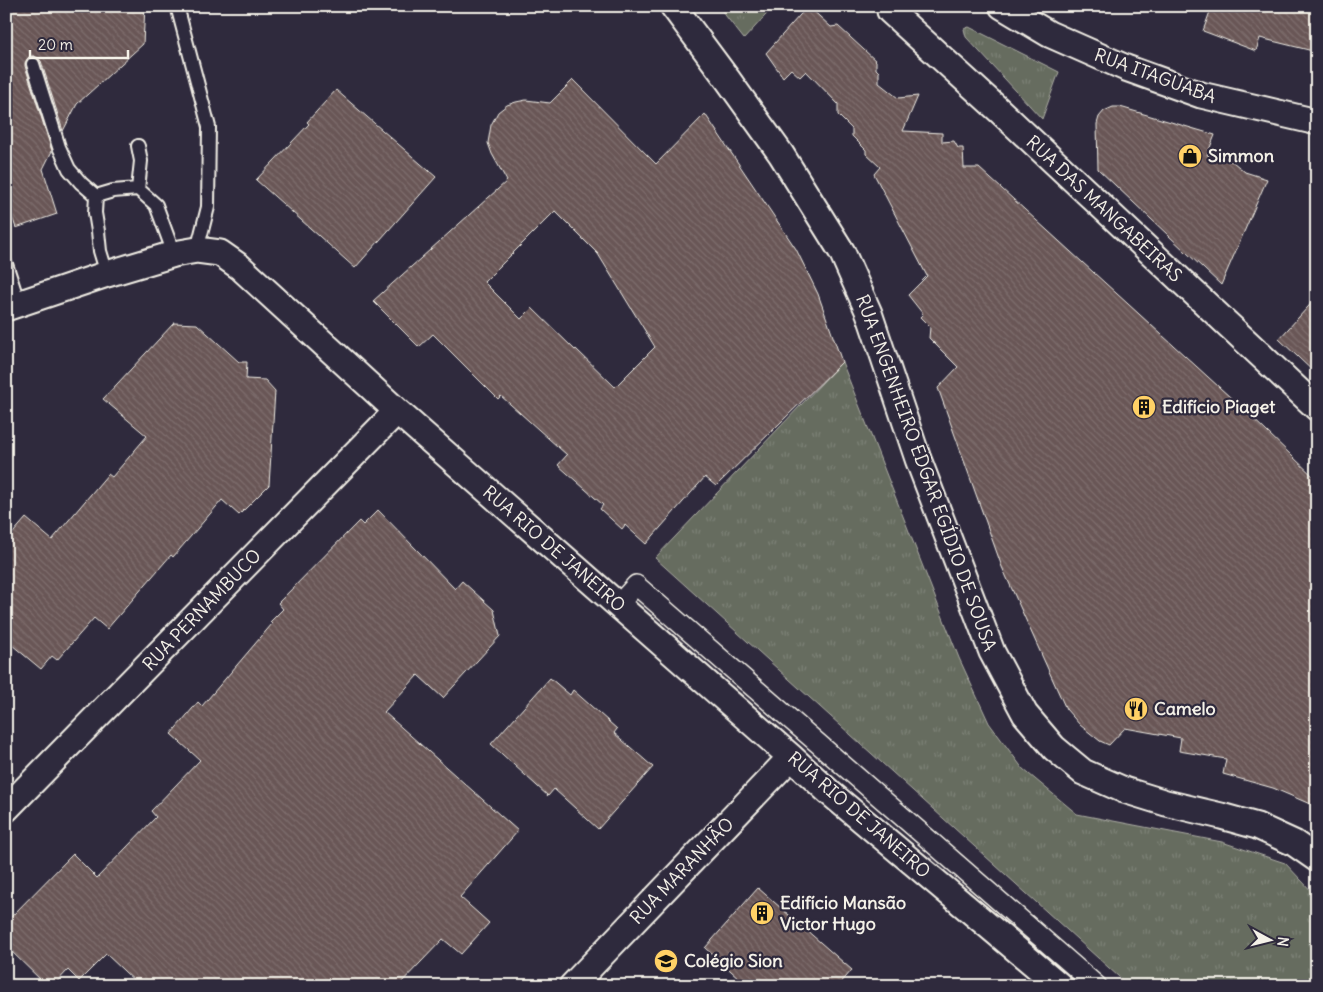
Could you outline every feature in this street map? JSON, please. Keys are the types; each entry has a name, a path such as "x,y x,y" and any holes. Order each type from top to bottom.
{"street":[{"name":"RUA ENGENHEIRO EDGAR EGÍDIO DE SOUSA","path":"674,6 781,154 842,252 869,313 918,459 992,652 1025,714 1054,748 1083,772 1124,790 1166,803 1257,826 1294,843 1317,859"},
{"name":"RUA ITAGUABA","path":"1002,6 1049,34 1126,68 1201,95 1317,122"},
{"name":"RUA DAS MANGABEIRAS","path":"888,8 1317,408"},
{"name":"RUA RIO DE JANEIRO","path":"13,306 107,274 186,252 220,253 240,267 397,411 838,799 1060,986"},
{"name":"RUA PERNAMBUCO","path":"6,809 397,411"},
{"path":"618,605 636,585 1096,986"},
{"name":"RUA MARANHÃO","path":"572,986 791,757"}],"lane":[{"path":"176,6 209,128 208,207 186,252"},
{"path":"33,64 59,147 69,169 96,196"},
{"path":"138,146 141,166 138,189"},
{"path":"96,196 113,191 138,189 156,205 186,252"},
{"path":"96,196 95,213 100,251 107,274"},
{"path":"6,264 13,306"}],"green space":[{"path":"718,6 774,6 744,39"},
{"path":"969,27 1059,72 1042,119 966,37 964,29"},
{"path":"842,362 959,658 989,723 1023,769 1077,814 1222,842 1285,863 1317,897 1317,986 1129,986 655,558"}],"building":[{"path":"6,6 145,6 143,44 77,104 63,131 41,61 34,56 30,56 27,59 25,66 52,151 43,169 57,214 16,228 6,200"},
{"path":"808,6 831,27 838,26 876,61 879,83 898,98 918,96 903,131 942,133 942,142 954,141 958,148 963,148 964,168 979,168 1242,408 1317,480 1317,807 1273,788 1223,774 1226,759 1179,751 1181,738 1125,728 1109,745 1100,741 1080,725 1066,709 1002,567 938,388 958,367 929,338 930,327 920,317 923,314 908,295 927,276 874,174 880,167 866,154 866,150 852,136 852,129 838,115 838,104 806,71 800,77 791,69 783,77 766,53"},
{"path":"1212,6 1317,6 1317,52 1260,38 1256,51 1203,31"},
{"path":"573,80 656,164 705,114 796,249 818,294 842,362 716,486 705,477 646,544 625,525 622,529 600,509 603,505 558,465 567,455 501,396 498,399 433,334 419,347 373,301 507,181 488,143 491,125 498,112 507,105 526,100 550,103","holes":["555,211 598,254 655,347 615,387 532,308 521,319 484,282"]},
{"path":"336,90 436,177 355,268 256,180 309,124 307,122"},
{"path":"1113,107 1120,107 1215,135 1207,155 1233,162 1245,172 1267,179 1221,285 1098,169 1097,124 1099,117 1104,111"},
{"path":"1317,297 1317,375 1279,339"},
{"path":"174,323 197,324 239,362 247,362 246,379 265,380 275,391 269,485 239,515 222,500 107,629 94,618 57,660 52,656 41,669 6,640 6,541 26,518 52,540 108,474 112,477 147,436 103,399"},
{"path":"378,510 455,589 462,581 494,610 500,636 443,698 418,675 384,712 518,831 460,897 489,923 461,954 443,939 398,986 140,986 106,954 79,981 68,970 53,986 47,986 6,946 6,922 73,854 97,878 156,817 151,811 200,760 171,734 198,702 202,706 272,624 270,622 283,609 278,603 359,521 363,525"},
{"path":"550,678 570,695 573,690 617,729 614,733 653,767 598,829 554,789 548,796 491,744"},
{"name":"Edifício Mansão Victor Hugo","path":"758,888 852,970 838,986 748,986 705,948"}],"place":[{"name":"Simmon","path":"1190,156"},
{"name":"Edifício Piaget","path":"1144,407"},
{"name":"Camelo","path":"1136,709"},
{"name":"Edifício Mansão Victor Hugo","path":"762,913"},
{"name":"Colégio Sion","path":"666,961"}]}
